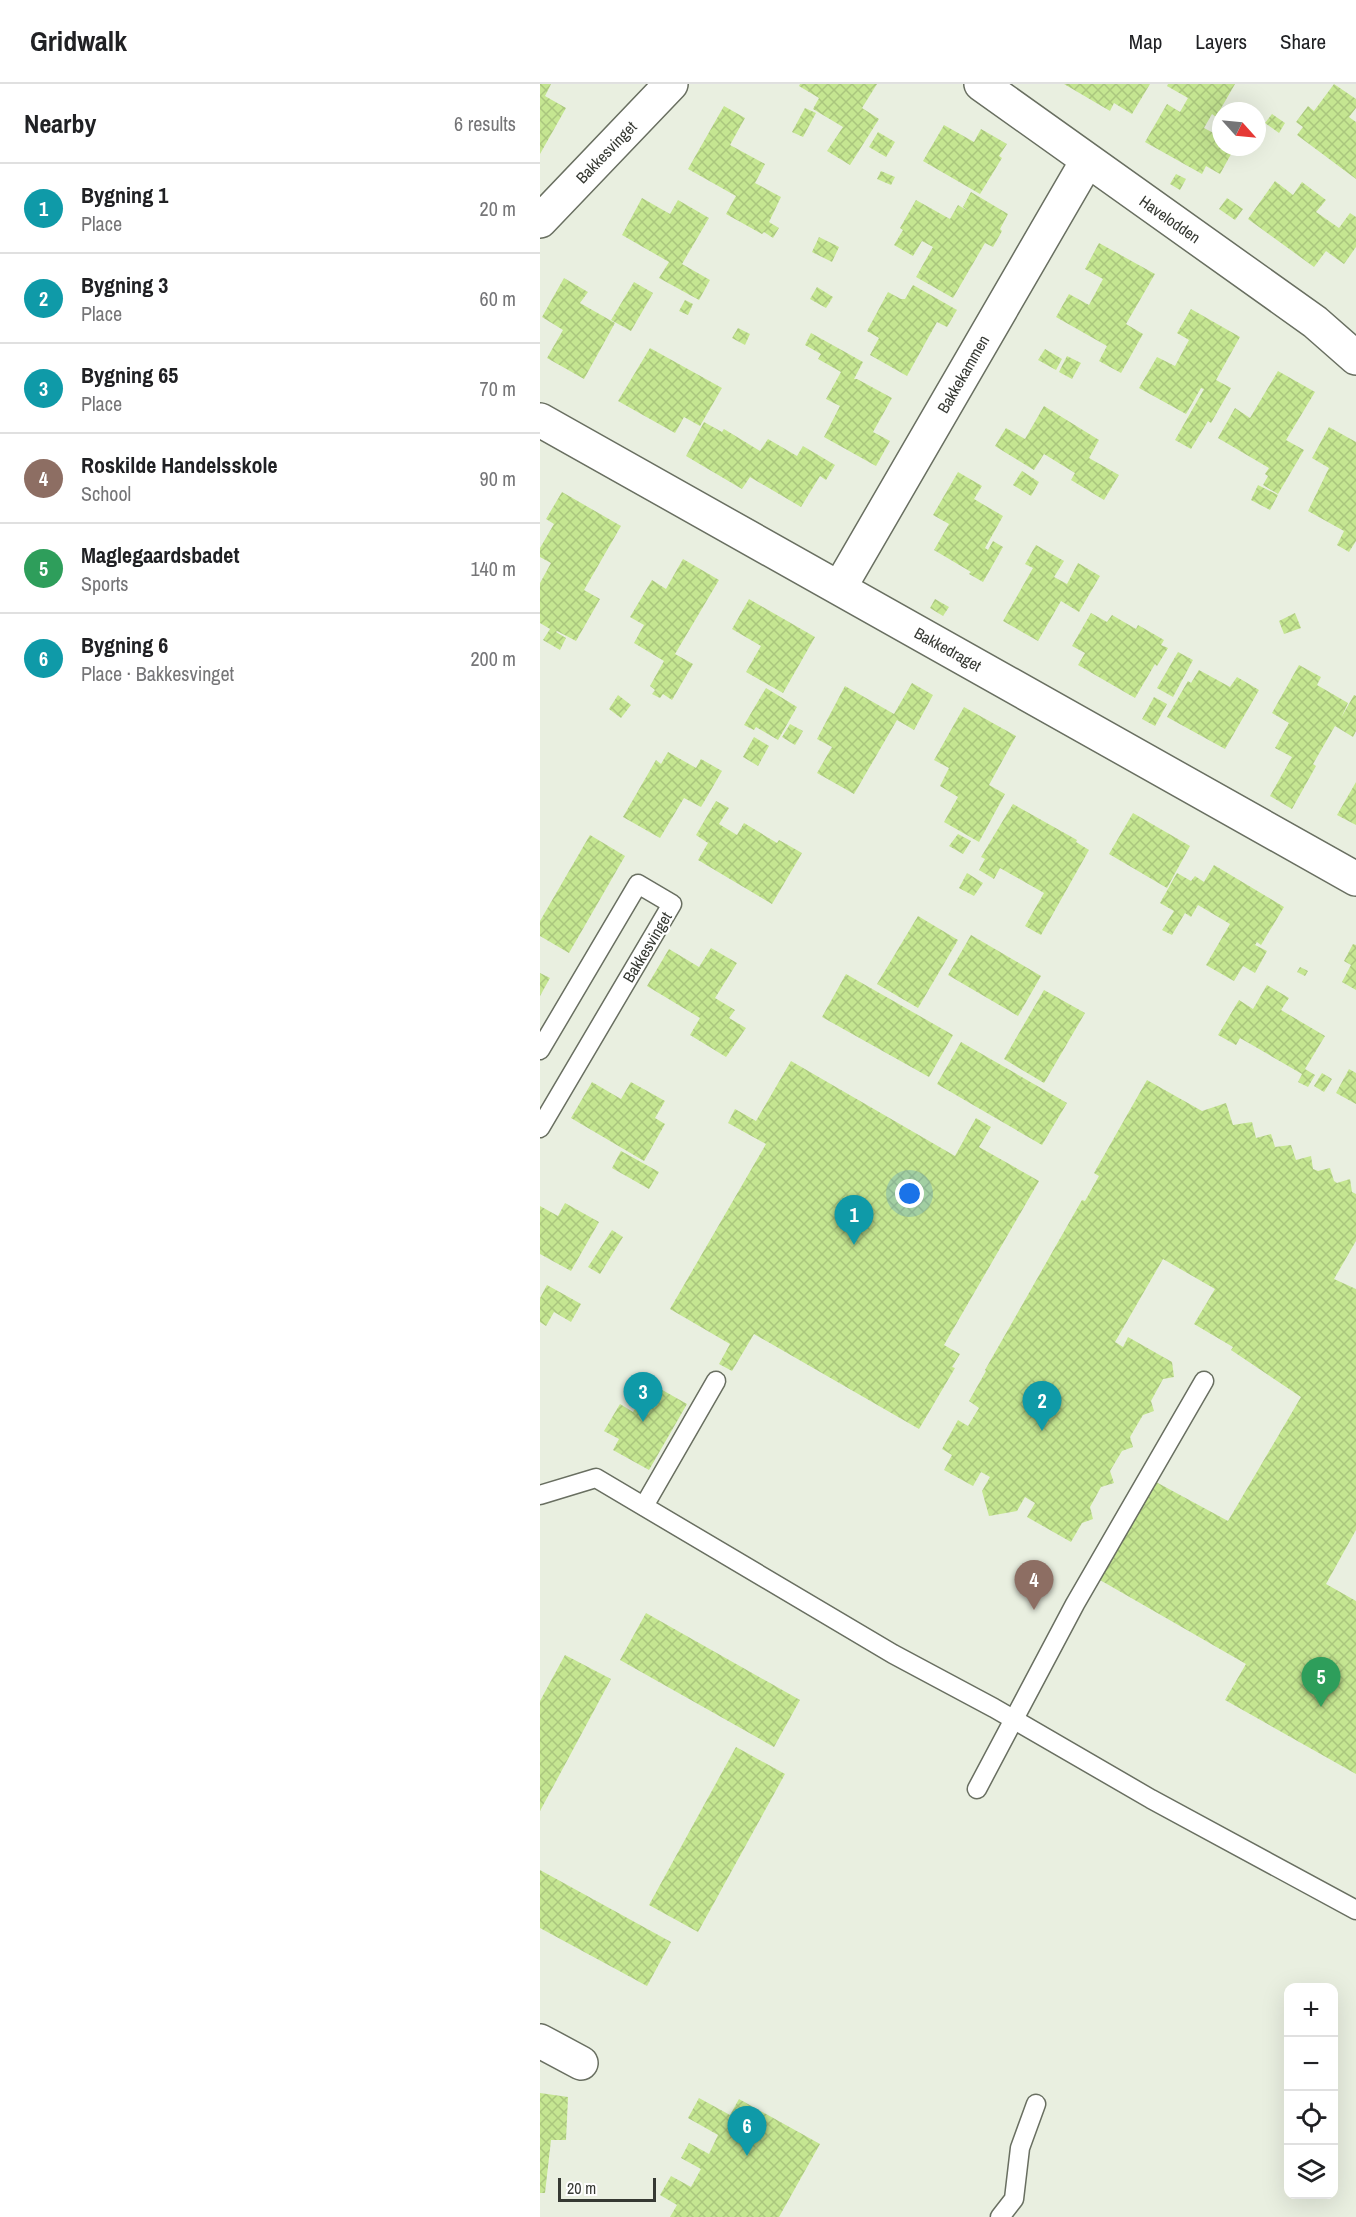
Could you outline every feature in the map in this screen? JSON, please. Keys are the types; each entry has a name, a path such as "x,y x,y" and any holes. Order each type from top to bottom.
{"street":[{"name":"Bakkesvinget","path":"540,221 671,84"},
{"name":"Havelodden","path":"981,84 1315,322 1356,358"},
{"name":"Bakkekammen","path":"840,587 1087,161"},
{"name":"Bakkedraget","path":"540,420 1356,879"},
{"path":"540,2041 581,2063"}],"lane":[{"name":"Bakkesvinget","path":"540,1050 638,884 672,904 540,1128"},
{"path":"644,1506 716,1381"},
{"path":"977,1789 1075,1604 1204,1381"},
{"path":"540,1495 596,1478 893,1654 1014,1719 1151,1799 1356,1910"},
{"path":"1000,2217 1014,2199 1020,2148 1036,2104"}],"building":[{"path":"540,84 551,84 545,96 566,108 540,154"},
{"path":"800,84 877,84 862,108 879,119 850,165 827,151 843,127 813,109 819,98 799,86"},
{"path":"1064,84 1150,84 1132,114 1114,103 1110,111"},
{"path":"1168,84 1235,84 1225,102 1212,102 1212,114 1204,128 1212,132 1212,156 1230,156 1220,174 1206,166 1202,174 1145,142 1167,104 1180,112 1188,98 1167,86"},
{"path":"1334,84 1356,99 1356,108 1349,117 1356,122 1356,179 1297,135 1303,127 1296,122 1308,106 1314,111"},
{"path":"724,106 745,118 730,145 765,164 755,183 781,197 769,222 779,228 773,238 726,214 736,196 688,169"},
{"path":"805,108 816,113 803,137 792,132"},
{"path":"1272,114 1285,123 1279,133 1266,122"},
{"path":"944,125 974,142 981,129 1007,144 999,156 1002,158 980,194 923,161"},
{"path":"878,132 895,142 886,157 869,147"},
{"path":"881,171 895,177 891,185 877,179"},
{"path":"1176,174 1186,179 1180,190 1170,184"},
{"path":"1275,181 1293,195 1302,182 1326,200 1316,212 1339,228 1350,213 1356,217 1356,247 1344,264 1326,251 1314,267 1248,219"},
{"path":"971,192 1008,214 993,247 985,243 953,298 916,277 933,247 922,241 913,256 894,245 903,230 900,228 916,200 950,219 958,205 968,211 963,207"},
{"path":"642,198 670,214 678,200 709,218 682,264 710,280 699,300 659,278 669,262 622,235"},
{"path":"1227,198 1243,209 1235,220 1219,209"},
{"path":"819,237 839,247 832,262 812,252"},
{"path":"1099,243 1155,274 1126,324 1143,334 1121,373 1099,361 1107,346 1056,317 1069,294 1089,305 1103,279 1085,269"},
{"path":"564,278 588,292 580,303 615,323 584,379 547,358 563,330 542,317"},
{"path":"634,282 653,293 631,331 611,320"},
{"path":"913,285 957,310 947,327 937,322 907,376 870,355 879,338 867,331 888,292 905,299"},
{"path":"817,287 833,297 826,308 810,299"},
{"path":"685,300 693,304 688,315 679,311"},
{"path":"1191,309 1240,337 1216,380 1231,388 1211,423 1208,421 1191,449 1175,440 1204,389 1201,388 1186,414 1139,388 1157,357 1175,366 1189,340 1177,333"},
{"path":"738,328 750,334 745,345 732,338"},
{"path":"811,333 863,362 854,379 892,398 873,432 890,441 876,466 824,437 840,406 826,399 841,372 818,359 821,354 805,345"},
{"path":"650,348 722,388 700,426 684,417 675,433 618,401"},
{"path":"1045,349 1062,359 1056,370 1038,360"},
{"path":"1067,356 1081,363 1072,379 1059,372"},
{"path":"1278,371 1315,392 1286,440 1304,450 1278,494 1263,485 1269,468 1218,438 1235,408 1250,418"},
{"path":"1044,406 1099,440 1089,458 1119,475 1104,500 1071,480 1075,473 1044,454 1034,470 995,446 1006,428 1025,439"},
{"path":"704,422 722,432 724,429 760,451 768,439 797,456 803,446 835,465 826,480 820,476 801,507 750,477 742,489 686,456"},
{"path":"1329,427 1356,442 1356,541 1349,552 1337,545 1344,531 1308,511 1329,468 1312,458"},
{"path":"1022,471 1039,482 1031,496 1013,485"},
{"path":"958,472 982,486 974,499 1003,516 985,548 988,550 993,541 1003,547 983,582 969,574 971,572 934,550 949,524 933,515"},
{"path":"1258,485 1278,495 1270,510 1251,500"},
{"path":"562,492 621,526 584,590 600,599 576,641 556,632 566,638 560,650 543,640 550,629 540,623 540,583 551,563 540,557 540,548 554,524 546,519"},
{"path":"1036,545 1064,561 1054,577 1067,584 1078,563 1100,576 1079,612 1061,601 1038,641 1003,621 1033,568 1025,564"},
{"path":"683,559 719,580 675,654 693,664 672,700 663,694 660,698 652,694 655,690 650,686 664,661 634,643 644,625 630,617 652,580 666,589"},
{"path":"749,599 815,637 783,693 746,672 761,646 732,629"},
{"path":"935,599 949,607 943,616 930,608"},
{"path":"1091,613 1107,622 1112,615 1136,629 1138,625 1164,640 1161,645 1168,648 1157,666 1155,664 1135,698 1078,665 1085,653 1072,646"},
{"path":"1295,613 1301,628 1284,634 1279,621"},
{"path":"1178,652 1193,660 1173,697 1157,688"},
{"path":"1299,665 1321,677 1317,685 1348,703 1341,718 1354,695 1356,696 1356,731 1353,737 1335,726 1313,764 1316,766 1292,809 1270,796 1292,757 1275,748 1289,723 1272,713"},
{"path":"1199,670 1230,687 1237,677 1259,690 1225,749 1167,717 1188,681 1191,683"},
{"path":"912,683 933,695 914,730 897,720 854,794 817,773 832,747 817,739 845,686 894,714"},
{"path":"766,688 797,707 778,740 756,727 754,730 744,725"},
{"path":"618,695 631,705 621,718 609,709"},
{"path":"1154,697 1167,704 1155,726 1142,719"},
{"path":"964,707 1016,736 989,785 1005,794 979,842 944,822 958,797 940,786 949,768 934,760"},
{"path":"790,724 803,731 795,745 782,737"},
{"path":"754,737 769,746 758,766 743,757"},
{"path":"668,752 696,768 701,759 722,771 701,807 684,798 660,838 623,817 656,760 661,764"},
{"path":"1356,782 1356,825 1337,815"},
{"path":"716,801 729,808 719,824 737,835 744,823 777,843 779,840 802,853 772,904 698,860 708,843 696,835"},
{"path":"1013,804 1077,840 1076,842 1089,850 1041,935 1025,926 1044,893 1000,868 994,879 979,870 985,859 981,857"},
{"path":"1133,813 1190,846 1167,888 1109,854"},
{"path":"958,834 971,841 963,854 949,846"},
{"path":"590,835 625,856 569,953 540,936 540,921"},
{"path":"1214,865 1284,907 1261,945 1257,942 1255,945 1267,951 1255,973 1243,966 1234,981 1206,965 1230,924 1198,905 1191,917 1185,913 1172,935 1162,930 1174,911 1160,903 1177,873 1191,881 1195,876 1204,882"},
{"path":"967,873 983,883 974,896 959,888"},
{"path":"918,916 958,940 918,1008 877,984"},
{"path":"971,935 1041,976 1018,1016 948,975"},
{"path":"1353,944 1356,945 1356,990 1342,982 1351,965 1344,961"},
{"path":"711,948 737,963 715,998 735,1010 729,1018 746,1028 726,1057 690,1035 700,1018 647,986 669,949 699,967"},
{"path":"1300,967 1308,971 1305,976 1297,972"},
{"path":"540,973 550,978 540,996"},
{"path":"846,974 953,1035 929,1077 822,1017"},
{"path":"1267,985 1289,998 1281,1010 1325,1036 1305,1069 1315,1075 1308,1087 1298,1082 1302,1074 1240,1038 1236,1045 1218,1035 1239,1000 1253,1009"},
{"path":"1044,990 1085,1013 1044,1083 1004,1059"},
{"path":"961,1042 1067,1103 1042,1145 937,1084"},
{"path":"791,1061 955,1156 976,1118 991,1127 979,1147 1039,1181 944,1345 960,1354 952,1367 955,1368 919,1429 754,1334 732,1371 719,1364 730,1344 670,1309 766,1144 728,1123 735,1109 756,1121"},
{"path":"1349,1069 1356,1073 1356,1104 1336,1093"},
{"path":"1322,1073 1332,1079 1324,1092 1314,1086"},
{"path":"1147,1080 1202,1111 1226,1103 1233,1125 1252,1122 1256,1138 1271,1134 1275,1147 1291,1145 1296,1160 1311,1156 1313,1169 1318,1171 1330,1168 1334,1181 1337,1183 1350,1179 1352,1192 1356,1194 1356,1241 1334,1279 1356,1289 1356,1530 1326,1584 1356,1601 1356,1774 1225,1700 1246,1664 1100,1580 1156,1482 1228,1521 1301,1397 1231,1350 1233,1347 1194,1324 1215,1289 1163,1259 1115,1342 1123,1347 1128,1337 1172,1362 1174,1377 1163,1379 1151,1401 1154,1411 1143,1415 1130,1437 1133,1447 1122,1451 1110,1471 1114,1483 1101,1487 1090,1507 1093,1519 1082,1523 1071,1542 1027,1517 1035,1503 1025,1497 1017,1511 989,1516 982,1491 990,1477 981,1472 973,1486 944,1470 952,1455 942,1449 958,1420 968,1426 979,1408 969,1401 1082,1200 1085,1201 1099,1176 1094,1173"},
{"path":"592,1082 621,1099 631,1082 665,1101 655,1118 665,1124 644,1161 571,1118"},
{"path":"621,1151 659,1172 649,1189 612,1168"},
{"path":"565,1203 599,1222 571,1271 540,1254 540,1206 558,1216"},
{"path":"612,1230 623,1237 600,1274 588,1267"},
{"path":"547,1285 581,1304 571,1322 554,1312 546,1326 540,1322 540,1298"},
{"path":"650,1383 687,1404 649,1470 613,1450 619,1439 604,1431 620,1404 633,1412"},
{"path":"646,1613 800,1700 774,1747 620,1660"},
{"path":"565,1655 611,1679 540,1811 540,1701"},
{"path":"736,1747 785,1774 698,1932 649,1905"},
{"path":"540,1870 671,1942 647,1986 540,1928"},
{"path":"540,2093 568,2097 566,2140 551,2140 545,2193 540,2193"},
{"path":"699,2098 730,2115 739,2099 820,2144 779,2217 670,2217 677,2205 660,2195 671,2176 691,2187 701,2169 681,2158 689,2143 709,2154 718,2135 688,2118"}],"place":[{"name":"Bygning 1","path":"854,1245"},
{"name":"Bygning 65","path":"643,1422"},
{"name":"Bygning 3","path":"1042,1431"},
{"name":"Roskilde Handelsskole","path":"1034,1610"},
{"name":"Maglegaardsbadet","path":"1321,1707"},
{"name":"Bygning 6","path":"747,2156"}]}
